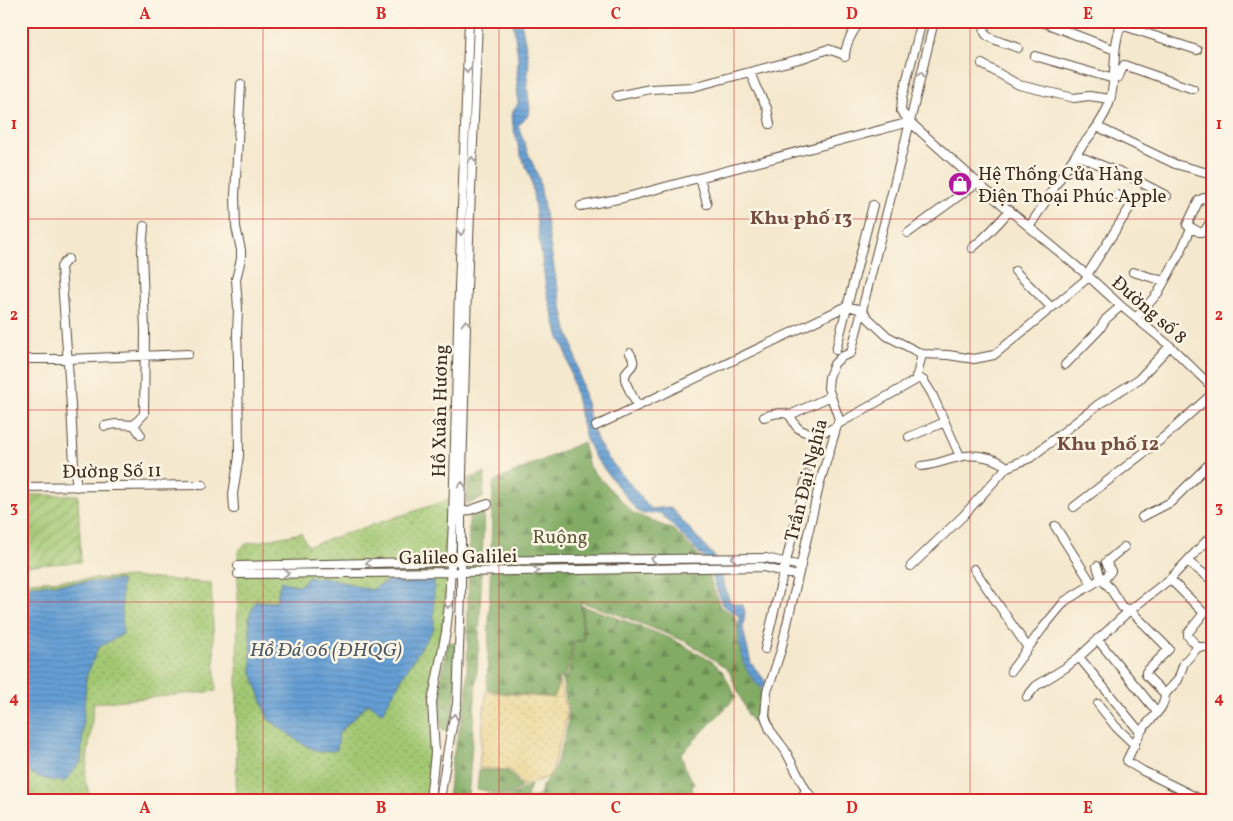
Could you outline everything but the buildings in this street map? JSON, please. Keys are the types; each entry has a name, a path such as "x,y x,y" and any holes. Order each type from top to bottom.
{"street":[{"name":"Hồ Xuân Hương","path":"430,800 435,753 432,702 446,632 451,561 469,21"},
{"name":"Hồ Xuân Hương","path":"440,800 457,704 467,288 478,21"},
{"path":"618,96 650,89 693,86 803,58 828,49 844,55 856,26 861,21"},
{"name":"Đường số 8","path":"922,21 902,98 901,111 910,122 1029,227 1170,346 1212,387"},
{"name":"Trần Đại Nghĩa","path":"814,800 806,790 785,750 770,730 764,716 767,692 781,650 820,482 839,419 828,388 829,377 834,364 841,357 851,353 934,21"},
{"path":"987,21 984,31 986,34 1018,48"},
{"path":"1035,21 1045,23 1115,50"},
{"path":"1029,227 1076,155 1098,127 1110,99 1114,79 1115,50 1122,23 1197,50"},
{"path":"1036,56 1114,79 1118,78 1124,65 1193,89"},
{"path":"982,64 1019,85 1074,98 1089,96 1110,99"},
{"path":"750,72 767,108 770,124"},
{"path":"234,508 233,494 239,456 236,279 240,259 235,196 241,84"},
{"path":"582,206 623,198 910,122"},
{"path":"1098,127 1175,164 1212,174"},
{"path":"1076,155 1119,171 1166,196"},
{"path":"700,178 707,204"},
{"path":"908,233 978,182"},
{"path":"596,426 848,306 862,310 887,336 922,354 974,359 994,355 1088,276 1132,204 1117,196"},
{"path":"1212,203 1204,198 1199,200 1187,224 1199,232 1204,232 1212,219"},
{"path":"836,350 873,206"},
{"path":"972,248 1010,210"},
{"path":"134,425 144,414 145,355 142,251 144,226"},
{"path":"1136,318 1157,294 1191,228"},
{"path":"68,259 62,267 77,487"},
{"path":"1015,271 1051,307"},
{"path":"1133,272 1164,281"},
{"path":"459,288 467,288"},
{"path":"1066,365 1099,330 1106,319 1121,306"},
{"path":"911,566 963,516 1007,467 1030,458 1099,404 1139,378 1170,346"},
{"path":"630,353 634,363 626,372 625,378 637,405"},
{"path":"21,360 188,354"},
{"path":"764,417 784,413 790,415 799,428 815,433 836,427 916,380 922,354"},
{"path":"916,376 924,382 932,394 960,456"},
{"path":"1074,507 1164,436 1212,394"},
{"path":"790,415 831,396"},
{"path":"909,437 945,422"},
{"path":"105,426 116,424 134,425"},
{"path":"134,425 141,435"},
{"path":"921,466 933,465 960,456 971,456 999,460 1007,467"},
{"path":"1142,516 1171,502 1212,461"},
{"path":"765,649 806,475"},
{"name":"Đường Số 11","path":"21,487 203,485"},
{"path":"461,513 488,504"},
{"path":"1055,526 1092,584"},
{"path":"1027,697 1036,686 1079,657 1130,610 1170,580 1212,535"},
{"path":"1011,671 1066,601 1092,584 1102,580 1111,571 1106,562 1124,547"},
{"name":"Galileo Galilei","path":"798,576 763,567 461,572 238,570 451,561 703,558 766,558 801,566"},
{"path":"756,558 756,567"},
{"path":"1187,561 1212,580"},
{"path":"1096,566 1102,580 1110,588 1122,607 1130,610 1169,649 1146,672 1146,675 1165,694"},
{"path":"974,569 1028,648"},
{"path":"1170,580 1204,613 1188,633 1188,636 1198,647"},
{"path":"446,632 460,633"},
{"path":"1097,639 1157,712"},
{"path":"1202,800 1143,771 1128,762 1128,760 1140,732 1162,708 1165,694 1178,680 1184,663 1198,647 1204,646 1212,649"},
{"path":"1079,657 1140,732"},
{"path":"1098,704 1116,727 1135,745"},
{"path":"434,735 450,737"},
{"path":"800,800 806,790"}],"green space":[{"name":"Ruộng","path":"583,442 589,467 633,513 674,530 704,561 720,607 734,615 764,700 763,722 771,737 781,749 775,748 749,717 729,671 722,665 687,642 581,602 583,640 573,641 566,678 559,678 554,698 487,690 493,482"},
{"path":"485,473 483,498 467,504 467,479"},
{"path":"21,495 78,495 81,562 21,566"},
{"path":"451,499 448,575 442,635 430,690 435,744 429,800 236,800 238,551 246,544 301,533 308,546","holes":["393,578 405,584 406,671 382,713 369,703 339,733 257,601 276,602 281,582 299,586 333,579 371,590"]},
{"path":"484,510 479,642 468,800 448,800 452,761 467,695 469,515"},
{"path":"132,577 211,583 216,691 94,703 85,779 91,800 21,800 21,762 32,774 85,692 86,677 121,580 21,586 21,582"},
{"path":"582,606 616,617 617,621 613,627 608,629 614,628 618,621 617,618 672,639 713,662 723,672 736,697 681,754 687,773 693,781 693,792 698,800 478,800 489,794 508,797 531,785 527,796 529,798 538,797 542,786 554,771 568,722 568,709 562,679 568,679 574,642 584,641"},
{"path":"452,642 456,644 457,682 450,729 442,731 439,699 441,679 447,647"},
{"path":"479,770 508,771 521,788 508,795 477,789"}],"sand":[{"path":"559,681 566,708 566,721 552,770 548,777 523,786 510,770 479,768 486,692 554,698"}],"water":[{"path":"513,21 521,21 529,63 527,84 530,110 527,117 518,126 539,178 556,279 591,424 598,442 608,458 651,509 670,507 715,557 729,599 732,603 743,605 745,612 743,628 751,663 766,682 762,689 748,673 741,656 739,616 722,605 708,562 660,513 643,514 637,511 594,456 586,439 565,349 559,338 546,289 531,179 520,153 513,126 512,116 518,104 518,57"},
{"name":"Hồ Đá 06 (ĐHQG)","path":"422,574 434,580 434,628 382,713 368,703 339,733 337,750 319,752 301,743 268,719 252,673 249,615 256,601 276,602 281,581 299,586 309,577 333,579 371,590 393,578 405,584"},
{"path":"121,580 123,634 98,648 86,677 81,762 64,782 48,780 32,774 21,762 21,586"}],"place":[{"name":"Hệ Thống Cửa Hàng Điện Thoại Phúc Apple","path":"960,184"}],"district":[{"name":"Khu phố 13","path":"801,217"},
{"name":"Khu phố 12","path":"1108,443"}]}
